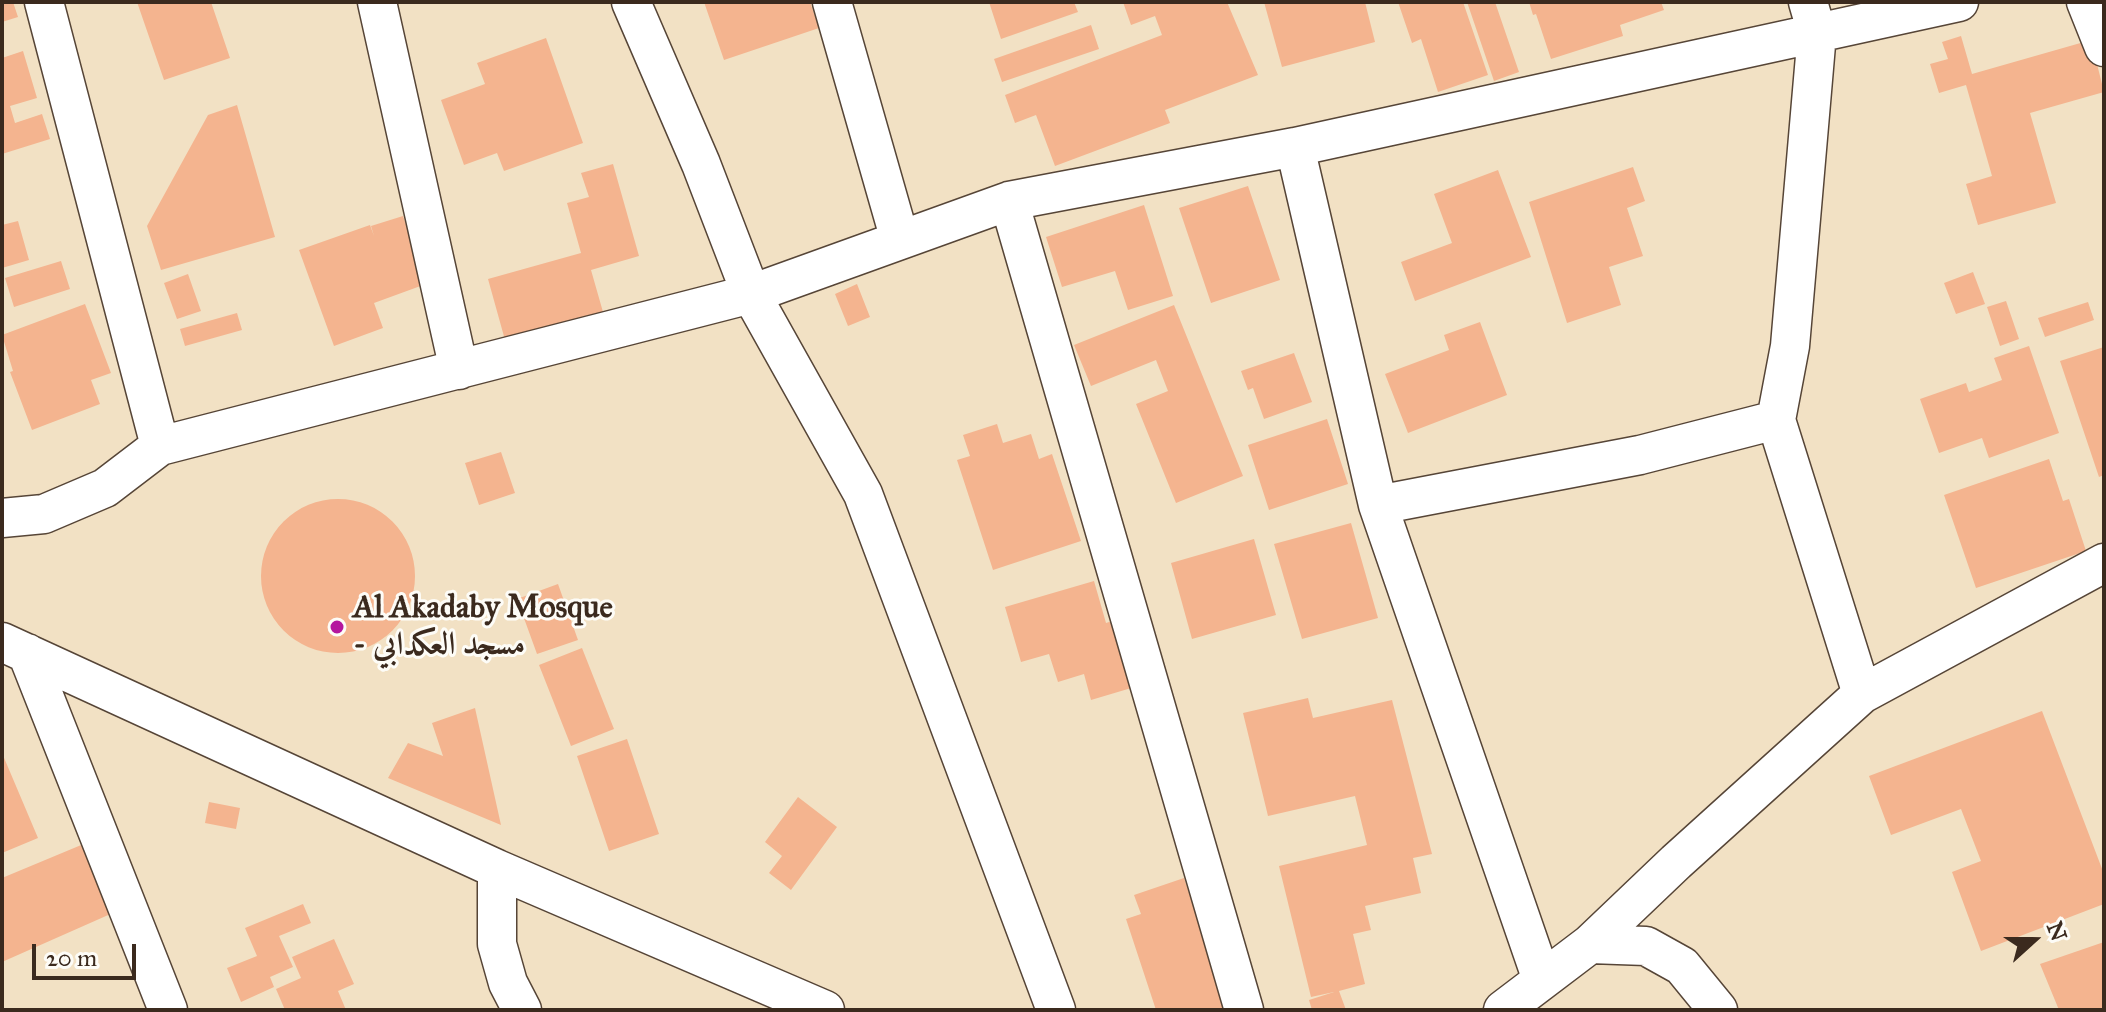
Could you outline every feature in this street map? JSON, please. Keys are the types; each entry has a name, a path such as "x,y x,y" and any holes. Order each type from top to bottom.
{"street":[{"path":"44,2 160,446"},
{"path":"377,2 459,370"},
{"path":"631,2 701,164 751,294 863,494 1056,1010"},
{"path":"832,2 900,240"},
{"path":"2,518 44,514 105,488 160,446 751,294 1009,201 1295,147 1813,18 1959,2"},
{"path":"2086,2 2104,47"},
{"path":"1813,18 1790,346 1776,420 1862,694"},
{"path":"1295,147 1378,505 1542,980"},
{"path":"1009,201 1244,1010"},
{"path":"1378,505 1640,455 1776,420"},
{"path":"1503,1010 1590,944 1862,694 2104,563"},
{"path":"14,648 497,869 825,1010"},
{"path":"14,648 168,1010"},
{"path":"497,869 497,944 508,983 522,1010"},
{"path":"1590,944 1646,946 1682,966 1718,1010"}],"building":[{"path":"2,2 13,2 18,17 2,22"},
{"path":"137,2 211,2 230,58 164,80"},
{"path":"704,2 810,2 819,28 724,60"},
{"path":"989,2 1074,2 1078,12 1001,39"},
{"path":"1123,2 1227,2 1258,75 1165,110 1170,123 1055,166 1036,115 1015,123 1005,95 1162,35 1155,16 1131,25"},
{"path":"1264,2 1365,2 1375,42 1282,67"},
{"path":"1398,2 1463,2 1488,75 1438,92 1421,39 1412,43"},
{"path":"1467,2 1495,2 1519,72 1494,81"},
{"path":"1529,2 1661,2 1664,10 1620,25 1623,36 1551,59"},
{"path":"1091,25 1099,49 1002,82 994,59"},
{"path":"1961,36 1972,74 2091,40 2104,92 2030,113 2056,203 1978,225 1966,184 1992,176 1966,85 1939,93 1930,64 1948,59 1942,42"},
{"path":"546,38 583,143 504,171 497,153 464,165 441,100 485,84 477,63"},
{"path":"23,51 37,98 10,106 15,123 42,114 50,139 2,154 2,58"},
{"path":"237,105 275,237 161,270 147,226 208,115"},
{"path":"613,164 639,256 591,270 603,312 505,340 488,279 581,253 567,203 589,197 581,173"},
{"path":"1633,167 1645,201 1627,208 1643,256 1609,267 1621,305 1567,323 1529,202"},
{"path":"1498,170 1531,257 1415,301 1401,262 1452,243 1434,194"},
{"path":"1248,186 1280,280 1211,303 1179,208"},
{"path":"1144,205 1173,296 1128,310 1115,271 1062,287 1046,237"},
{"path":"403,216 426,284 374,303 383,328 334,346 299,250 370,225 374,236 371,226"},
{"path":"18,221 29,260 2,268 2,225"},
{"path":"61,261 70,289 14,307 5,278"},
{"path":"1973,272 1985,304 1956,314 1944,283"},
{"path":"188,274 201,311 177,319 164,283"},
{"path":"857,284 870,317 848,326 835,294"},
{"path":"2006,301 2019,339 2000,346 1987,307"},
{"path":"2088,302 2094,320 2045,337 2038,318"},
{"path":"85,304 111,373 91,380 100,404 32,430 10,372 13,371 2,335"},
{"path":"1174,305 1243,476 1176,503 1136,404 1168,391 1156,360 1091,386 1074,345"},
{"path":"237,313 242,330 185,346 180,329"},
{"path":"1480,322 1507,395 1408,433 1385,374 1449,350 1444,335"},
{"path":"2029,346 2059,433 1989,458 1982,438 1939,453 1920,399 1966,383 1969,392 2002,380 1994,358"},
{"path":"2104,347 2104,475 2099,477 2060,361"},
{"path":"1294,353 1312,402 1264,419 1253,388 1248,390 1241,371"},
{"path":"1327,419 1348,484 1269,510 1248,445"},
{"path":"997,424 1003,443 1031,434 1039,459 1052,454 1081,541 993,570 957,460 970,456 963,435"},
{"path":"501,452 515,493 479,505 465,463"},
{"path":"2049,459 2063,501 2069,499 2086,551 1976,588 1944,495"},
{"path":"338,499 368,505 393,521 409,546 415,576 409,606 393,631 368,647 338,653 308,647 283,631 267,606 261,576 267,546 283,521 308,505"},
{"path":"1351,523 1378,618 1302,639 1274,544"},
{"path":"1254,539 1276,615 1192,639 1171,563"},
{"path":"1094,581 1106,623 1128,616 1148,683 1091,700 1084,674 1058,682 1049,654 1021,662 1005,607"},
{"path":"558,584 578,640 537,654 517,599"},
{"path":"582,648 614,729 571,746 539,665"},
{"path":"1308,698 1313,718 1392,700 1432,854 1413,858 1421,893 1365,906 1371,930 1353,934 1365,984 1339,991 1346,1010 1312,1010 1309,1000 1334,992 1311,997 1279,866 1367,845 1355,796 1268,816 1243,713"},
{"path":"475,708 501,825 388,778 408,743 443,756 432,723"},
{"path":"2042,711 2104,874 2104,904 1981,951 1952,872 1981,861 1961,809 1891,835 1869,776"},
{"path":"627,739 659,834 609,851 577,756"},
{"path":"2,753 38,838 2,853"},
{"path":"798,797 837,827 791,890 769,873 782,856 765,842"},
{"path":"209,802 240,808 236,829 205,823"},
{"path":"86,843 115,912 2,962 2,878"},
{"path":"1184,878 1228,1010 1156,1010 1126,919 1141,914 1134,895"},
{"path":"303,904 311,923 279,936 293,967 270,977 274,987 241,1002 227,968 257,956 245,928"},
{"path":"334,939 354,984 338,991 346,1010 285,1010 276,989 301,978 292,957"},
{"path":"2104,942 2104,1010 2059,1010 2040,964"}],"place":[{"name":"Al Akadaby Mosque - مسجد العكدابي","path":"337,627"}]}
